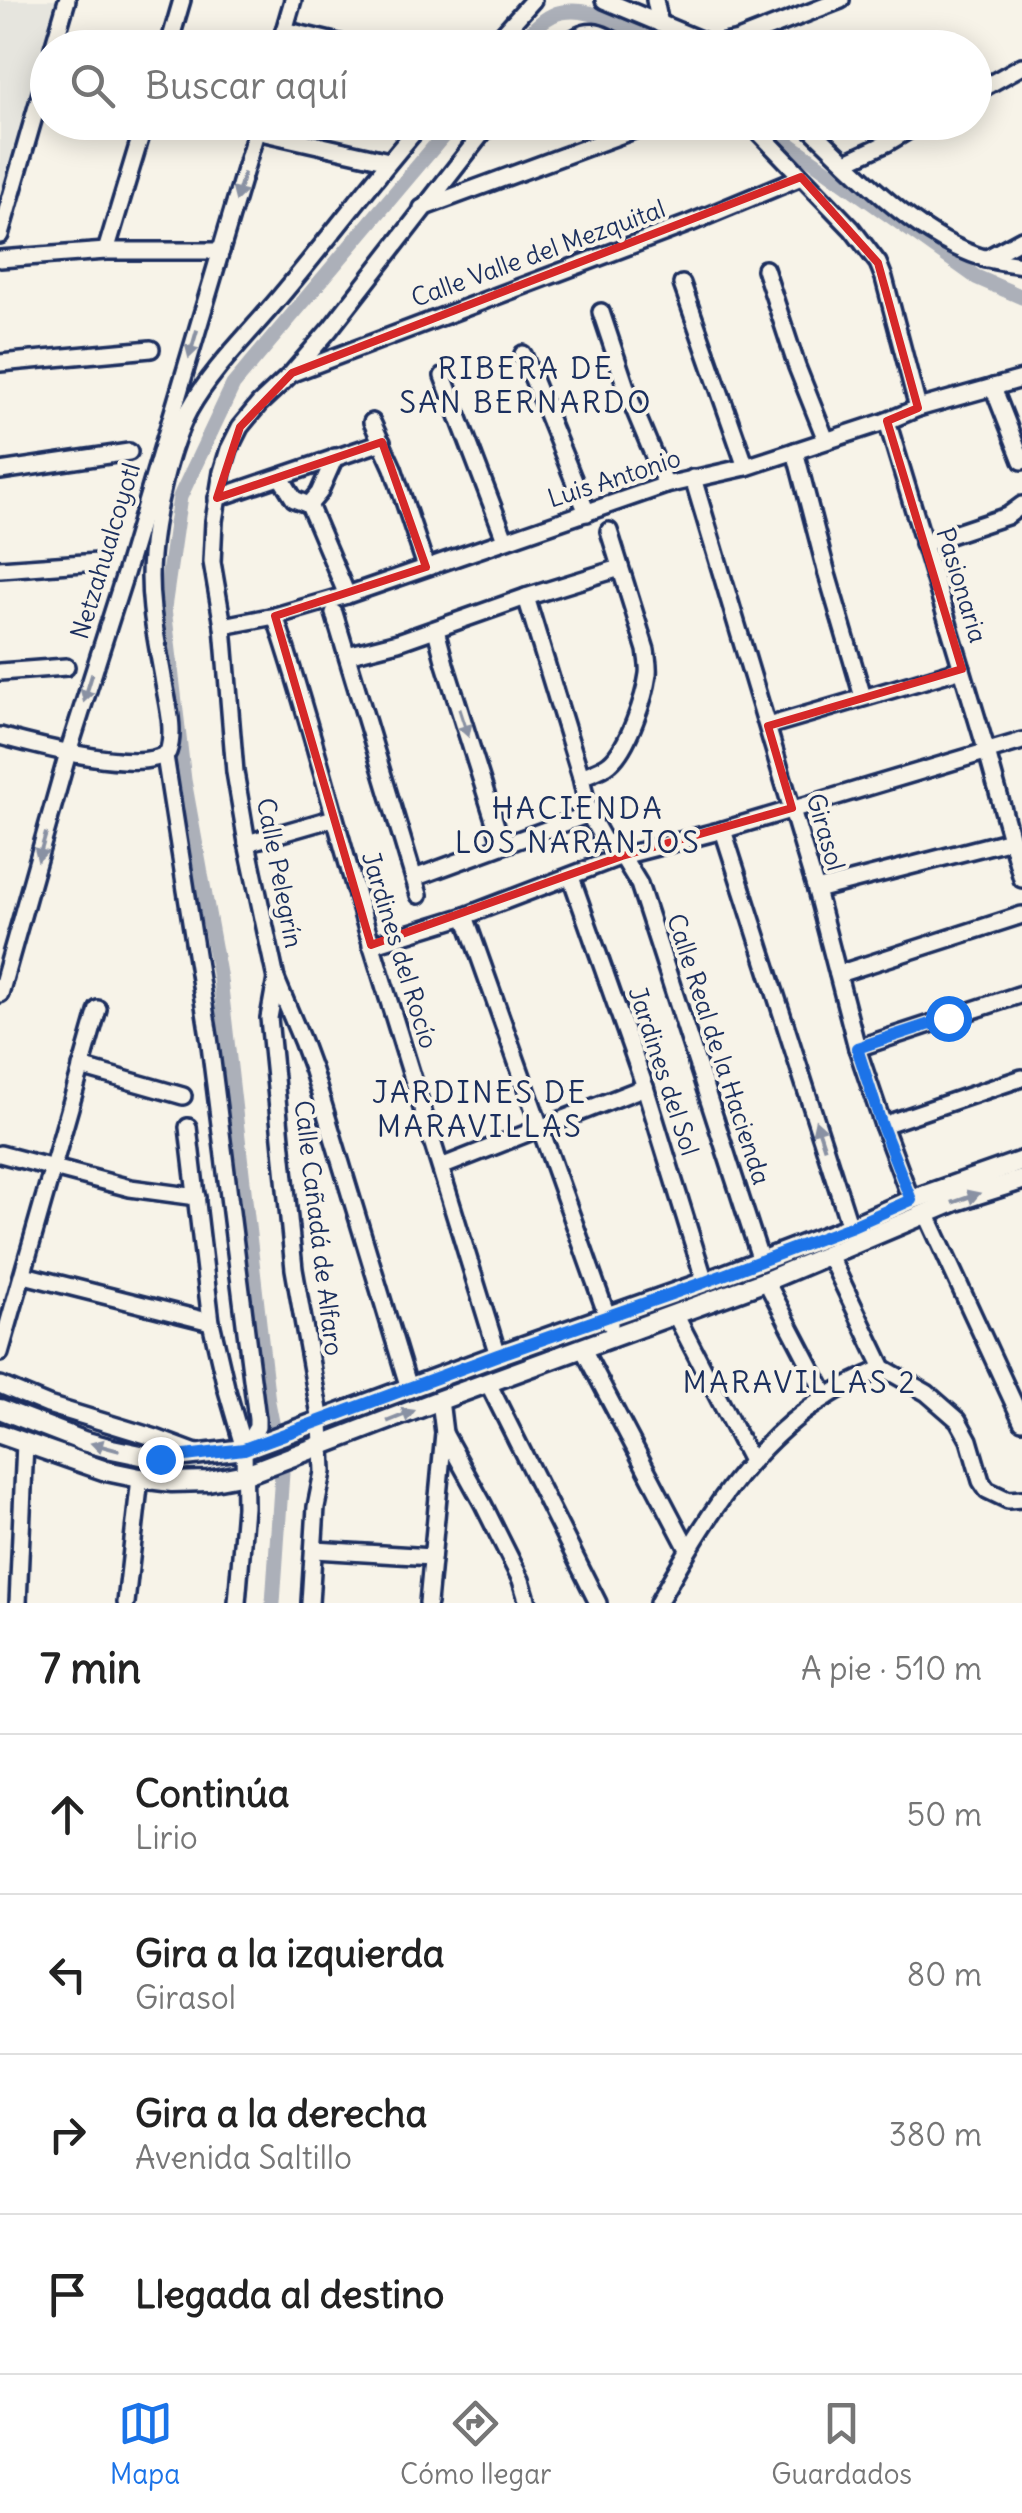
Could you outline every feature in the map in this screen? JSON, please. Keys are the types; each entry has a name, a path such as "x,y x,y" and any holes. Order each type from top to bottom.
{"street":[{"path":"59,30 67,0"},
{"path":"173,30 182,0"},
{"path":"284,30 293,0"},
{"path":"506,30 533,0"},
{"path":"604,0 674,30"},
{"path":"656,0 660,24"},
{"path":"764,30 841,0"},
{"path":"992,83 1022,66"},
{"path":"0,235 30,131"},
{"path":"106,251 140,140"},
{"name":"Netzahualcoyotl","path":"0,994 68,754 253,140"},
{"path":"307,140 389,161"},
{"path":"244,1449 257,1420 209,1037 164,756 171,739 152,603 151,554 162,496 188,411 407,140"},
{"name":"Calle Pelegrín","path":"409,1388 313,1072 276,978 234,772 223,626 212,544 217,498 229,450 240,427 292,373 477,140"},
{"path":"422,208 607,140"},
{"path":"767,140 852,228 878,263 918,408"},
{"path":"823,140 924,227 985,259 1022,266"},
{"path":"846,162 891,140"},
{"name":"Calle Valle del Mezquital","path":"292,373 690,223 800,176"},
{"path":"985,259 1022,239"},
{"path":"0,258 106,251 221,250"},
{"path":"766,269 826,440"},
{"path":"682,284 746,467"},
{"path":"601,312 630,399 666,485"},
{"path":"0,362 151,350"},
{"path":"523,354 587,513"},
{"path":"443,376 505,539"},
{"name":"Luis Antonio","path":"223,626 347,595 666,485 746,467 887,422 918,408 1022,379"},
{"path":"993,387 1022,462"},
{"path":"372,422 393,468 426,567"},
{"name":"Pasionaria","path":"887,422 1022,879"},
{"path":"217,498 382,442"},
{"path":"795,451 863,697"},
{"path":"0,471 129,452"},
{"path":"310,505 335,457"},
{"path":"282,478 294,499 310,505 347,595"},
{"name":"Girasol","path":"693,478 816,890 857,1048 911,1200"},
{"path":"924,544 1007,516 1022,505"},
{"path":"580,777 608,766 618,754 648,678 646,650 609,531"},
{"path":"0,569 98,562"},
{"path":"347,655 436,630 620,568"},
{"path":"414,878 589,814 526,597"},
{"path":"334,613 419,895"},
{"name":"Jardines del Rocío","path":"275,616 320,758 371,945 498,1355"},
{"path":"436,630 502,845"},
{"path":"0,672 66,667"},
{"path":"768,726 962,670"},
{"path":"0,736 68,754 143,760 164,756"},
{"path":"371,945 465,916 622,856 723,830 1022,740"},
{"name":"Calle Real de la Hacienda","path":"589,814 602,839 622,856 639,884 761,1261"},
{"path":"247,842 334,818"},
{"path":"723,830 850,1227"},
{"path":"816,890 1012,840"},
{"name":"Jardines del Sol","path":"571,876 644,1087 705,1282"},
{"path":"838,974 1022,915"},
{"path":"465,916 616,1337"},
{"name":"Calle Cañadá de Alfaro","path":"276,978 269,1018 294,1268 316,1423 316,1448 323,1472 316,1507 310,1603"},
{"path":"857,1048 1022,994"},
{"path":"0,1353 98,1009"},
{"path":"81,1067 183,1096"},
{"path":"882,1126 1022,1078"},
{"path":"441,1166 644,1087"},
{"path":"188,1128 211,1322 244,1449 246,1474 237,1603"},
{"path":"0,1154 130,1188 196,1197"},
{"path":"0,1408 112,1450 160,1459 244,1449 705,1282 1022,1160"},
{"path":"0,1434 106,1471 140,1478 208,1481 246,1474 766,1282 926,1213 1022,1180"},
{"path":"926,1213 1022,1421"},
{"path":"829,1255 883,1368 927,1393 958,1420 970,1440 987,1490 1008,1500 1022,1499"},
{"path":"24,1275 211,1322"},
{"path":"766,1282 826,1396"},
{"path":"675,1314 752,1461"},
{"path":"583,1349 688,1549"},
{"path":"658,1603 688,1549 752,1461 826,1396 883,1368"},
{"path":"488,1384 598,1603"},
{"path":"0,1385 48,1405 203,1455"},
{"path":"428,1603 444,1433 440,1400"},
{"path":"444,1433 521,1580 528,1603"},
{"path":"18,1603 25,1443"},
{"path":"126,1603 140,1478"},
{"path":"315,1550 432,1557"}],"highlighted area":[{"path":"801,177 878,263 918,408 887,421 962,669 768,726 792,808 622,856 371,945 275,616 426,567 382,442 217,498 240,427 292,373"}],"shaded area":[{"path":"0,0 57,0 49,30 30,30 30,100 0,200"}],"waterway":[{"path":"533,30 553,15 566,11 595,14 631,30"},
{"path":"273,1603 282,1473 268,1402 220,979 184,780 164,608 180,497 233,385 440,140"},
{"path":"785,140 976,277 1022,297"}],"district":[{"name":"RIBERA DE SAN BERNARDO","path":"526,385"},
{"name":"HACIENDA LOS NARANJOS","path":"578,825"},
{"name":"JARDINES DE MARAVILLAS","path":"480,1109"},
{"name":"MARAVILLAS 2","path":"800,1382"}],"route":[{"path":"160,1459 244,1449 705,1282 911,1200 857,1048 948,1018"}]}
